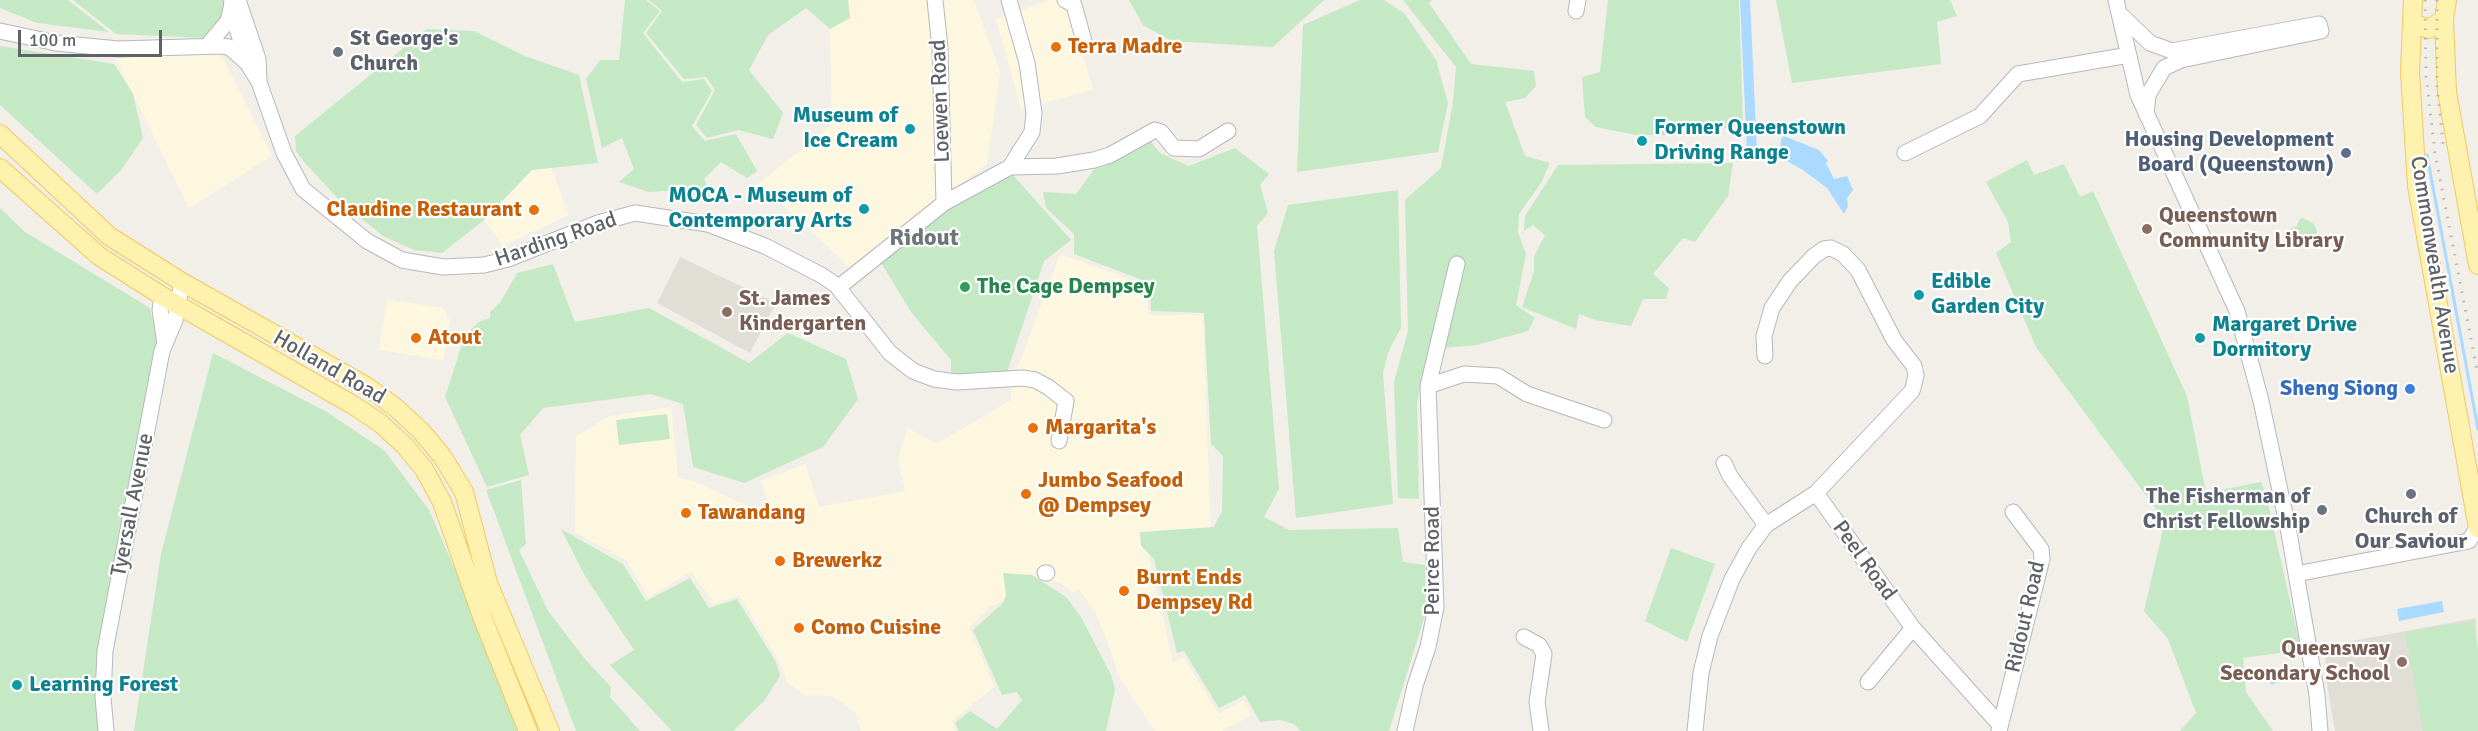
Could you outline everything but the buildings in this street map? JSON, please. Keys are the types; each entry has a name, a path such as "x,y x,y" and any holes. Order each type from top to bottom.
{"main road":[{"name":"Commonwealth Avenue","path":"2413,0 2410,72 2417,186 2476,536"},
{"name":"Commonwealth Avenue","path":"2447,0 2444,19 2447,92 2478,262"},
{"path":"2412,23 2428,29 2444,19"},
{"name":"Holland Road","path":"0,134 109,236 182,282 366,386 421,431 442,456 464,492 488,582 539,729"},
{"name":"Holland Road","path":"0,168 99,256 170,300 353,405 380,423 405,446 424,469 442,502 483,619 539,729"}],"street":[{"name":"Loewen Road","path":"935,0 940,48 945,203"},
{"name":"Loewen Road","path":"1009,0 1027,63 1034,113 1032,132 1010,167"},
{"path":"1065,0 1074,5 1085,45"},
{"path":"208,45 243,33 233,3"},
{"path":"208,45 228,21 233,3"},
{"path":"2118,7 2138,95 2237,310 2268,431 2317,694 2320,731"},
{"path":"2118,7 2133,28 2150,43 2177,55 2321,31 2319,24 2177,55 2164,68 2148,95 2146,114"},
{"path":"0,31 56,43 115,49 208,45 229,47 248,64"},
{"name":"Harding Road","path":"243,33 248,64 259,82 284,153 303,189 367,242 402,260 443,267 484,265 508,259 597,223 641,213 708,224 765,246 839,287 890,352 913,370 934,379 957,382 1023,378 1035,380 1066,401 1059,441"},
{"name":"Harding Road","path":"243,33 258,59 259,82"},
{"path":"1905,153 1980,116 2018,74 2129,55"},
{"name":"Loewen Road","path":"839,287 945,203 1010,167 1057,166 1094,160 1110,155 1155,129 1161,132 1174,148 1200,149 1228,131"},
{"path":"1695,731 1701,673 1710,636 1732,579 1749,548 1766,525 1816,493 1912,391 1916,375 1914,366 1894,340 1858,270 1843,254 1831,248 1824,249 1814,256 1790,281 1775,302 1764,336 1765,356"},
{"name":"Peirce Road","path":"1405,731 1415,686 1428,648 1436,608 1428,386 1457,264"},
{"name":"Tyersall Avenue","path":"106,731 103,697 105,651 165,344 175,321 170,300 182,282"},
{"path":"1428,386 1464,374 1482,373 1498,376 1527,393 1604,420"},
{"path":"1724,464 1730,476 1766,525"},
{"name":"Peel Road","path":"1816,493 1913,628 2000,728"},
{"name":"Ridout Road","path":"2000,728 2043,559 2041,549 2013,512"},
{"path":"2296,574 2476,536"},
{"path":"1868,682 1913,628"},
{"path":"1524,637 1539,645 1544,654 1538,702 1541,731"}],"shaded area":[{"path":"848,0 974,0 1000,72 987,164 849,267 798,218 758,184 832,125 830,29 850,18"},
{"path":"1051,0 1068,0 1093,90 1021,109 996,19"},
{"path":"217,47 272,156 189,208 112,52"},
{"path":"551,168 569,215 503,246 484,220 532,170"},
{"path":"1060,254 1148,286 1148,315 1203,315 1211,541 1149,556 1173,663 1183,657 1219,714 1244,700 1252,715 1222,731 1155,731 1121,680 1098,617 1080,590 1074,593 1060,583 1045,578 990,607 969,627 994,687 952,721 955,731 861,731 855,712 832,696 804,695 788,683 780,663 739,595 715,604 691,572 648,597 626,560 575,532 576,436 609,416 671,407 678,478 691,480 774,518 761,481 805,464 819,507 905,491 898,461 907,428 937,444 1011,400 1012,383"},
{"path":"680,257 776,303 750,353 657,303"},
{"path":"387,299 443,308 450,321 443,360 379,350"},
{"name":"Queensway Secondary School","path":"2476,618 2478,731 2335,731 2326,678 2325,646"}],"green space":[{"path":"0,0 68,0 109,32 37,23 0,8"},
{"path":"73,0 224,0 223,12 216,27 205,38 116,34"},
{"path":"625,0 646,0 660,11 643,33 682,82 704,79 712,91 692,126 705,141 736,134 757,171 747,178 721,162 704,179 711,194 707,205 683,190 649,192 619,182 634,169 622,138 602,148 586,79 600,60 619,60"},
{"path":"649,0 848,0 850,18 830,29 806,8 768,35 749,70 783,113 773,139 738,130 707,138 696,125 715,90 706,77 684,79 646,33 662,11"},
{"path":"1129,0 1324,0 1273,47 1171,41 1143,25"},
{"path":"1360,0 1384,0 1405,14 1436,60 1448,103 1438,152 1297,172 1303,25"},
{"path":"1403,0 1432,0 1429,3 1471,64 1534,71 1536,86 1525,98 1505,102 1525,156 1550,163 1541,183 1519,214 1518,232 1526,254 1516,305 1535,318 1528,331 1477,345 1429,349 1417,401 1419,499 1398,498 1394,382 1408,331 1405,200 1441,168 1453,102 1456,67"},
{"path":"1608,0 1739,0 1743,123 1701,135 1636,135 1596,127 1585,117 1582,77 1600,72"},
{"path":"1776,0 1950,0 1957,16 1937,22 1941,64 1792,83"},
{"path":"427,29 474,31 525,56 579,75 598,163 532,170 484,220 442,253 414,250 383,236 342,203 296,151 295,136"},
{"path":"0,46 114,64 133,94 143,138 122,169 97,194 0,105"},
{"path":"1149,139 1160,153 1189,166 1235,148 1269,174 1260,185 1268,213 1257,226 1279,489 1264,517 1289,530 1398,528 1403,562 1425,565 1426,612 1389,731 1301,731 1294,724 1280,720 1260,722 1245,695 1219,708 1184,651 1177,653 1154,559 1141,546 1140,532 1214,527 1222,511 1223,456 1211,444 1204,313 1151,311 1150,283 1074,254 1074,234 1046,208 1043,192 1076,194 1095,168 1112,162"},
{"path":"2027,160 2034,175 2064,164 2080,197 2093,191 2187,396 2206,493 2261,482 2267,499 2301,650 2243,658 2246,692 2273,731 2180,731 2196,713 2168,639 2144,611 2165,521 2036,347 1996,253 2011,242 2008,222 1986,182"},
{"path":"1733,163 1728,196 1695,242 1683,238 1653,274 1669,288 1666,299 1643,299 1631,326 1595,320 1579,314 1576,329 1522,307 1534,271 1534,257 1545,235 1533,225 1524,231 1525,216 1558,165"},
{"name":"The Cage Dempsey","path":"1012,174 1071,240 1044,261 1007,372 951,373 951,360 911,312 880,261 951,204"},
{"path":"1398,190 1401,328 1389,350 1383,373 1393,504 1296,518 1274,251 1288,205"},
{"path":"0,208 25,232 150,308 157,341 98,648 97,717 99,731 0,731"},
{"path":"2303,218 2314,224 2317,231 2314,241 2301,247 2296,243 2291,243 2290,239 2291,228 2296,227"},
{"path":"553,264 575,322 649,308 749,363 788,333 846,359 858,399 823,447 744,483 693,467 683,404 651,394 543,408 520,435 529,475 487,487 445,397 464,338 477,323 490,318 490,312 500,303 517,273"},
{"path":"213,353 327,412 385,451 429,510 470,604 518,731 134,731 161,554"},
{"path":"667,414 670,439 619,445 616,420"},
{"path":"521,480 526,544 519,550 548,611 585,659 611,687 610,697 640,731 576,731 486,490"},
{"path":"561,529 623,564 646,601 690,578 709,608 737,599 776,662 780,676 764,701 733,731 672,731 610,665 634,650 585,576"},
{"path":"1671,548 1715,564 1687,642 1645,621"},
{"path":"1003,573 1032,575 1066,597 1081,617 1111,675 1115,689 1106,731 959,731 955,723 970,711 997,729 1022,700 1017,692 1002,695 973,630 1003,603 1006,595"},
{"path":"2473,621 2478,647 2478,731 2423,731 2405,632"}],"water":[{"path":"1784,136 1819,150 1828,161 1826,163 1834,179 1847,176 1853,190 1847,198 1848,206 1844,214 1827,188 1803,170 1772,153 1780,151 1781,139"},
{"path":"2442,601 2444,612 2399,621 2397,609"}],"waterway":[{"path":"1745,0 1752,153"},
{"path":"2427,155 2478,429"},
{"path":"2272,683 2301,669"}],"railway":[{"path":"2425,0 2426,75 2435,153 2478,375"},
{"path":"2437,0 2437,86 2443,144"}],"place":[{"name":"Terra Madre","path":"1056,47"},
{"name":"St George's Church","path":"338,52"},
{"name":"Museum of Ice Cream","path":"910,129"},
{"name":"Former Queenstown Driving Range","path":"1642,141"},
{"name":"Housing Development Board (Queenstown)","path":"2346,153"},
{"name":"MOCA - Museum of Contemporary Arts","path":"864,209"},
{"name":"Claudine Restaurant","path":"534,210"},
{"name":"Queenstown Community Library","path":"2147,229"},
{"name":"The Cage Dempsey","path":"965,287"},
{"name":"Edible Garden City","path":"1919,295"},
{"name":"St. James Kindergarten","path":"727,312"},
{"name":"Atout","path":"416,338"},
{"name":"Margaret Drive Dormitory","path":"2200,338"},
{"name":"Sheng Siong","path":"2410,389"},
{"name":"Margarita's","path":"1033,428"},
{"name":"Jumbo Seafood @ Dempsey","path":"1026,494"},
{"name":"Church of Our Saviour","path":"2411,494"},
{"name":"The Fisherman of Christ Fellowship","path":"2322,510"},
{"name":"Tawandang","path":"686,513"},
{"name":"Brewerkz","path":"780,561"},
{"name":"Burnt Ends Dempsey Rd","path":"1124,591"},
{"name":"Como Cuisine","path":"799,628"},
{"name":"Queensway Secondary School","path":"2402,662"},
{"name":"Learning Forest","path":"17,685"}],"district":[{"name":"Ridout","path":"924,239"}]}
